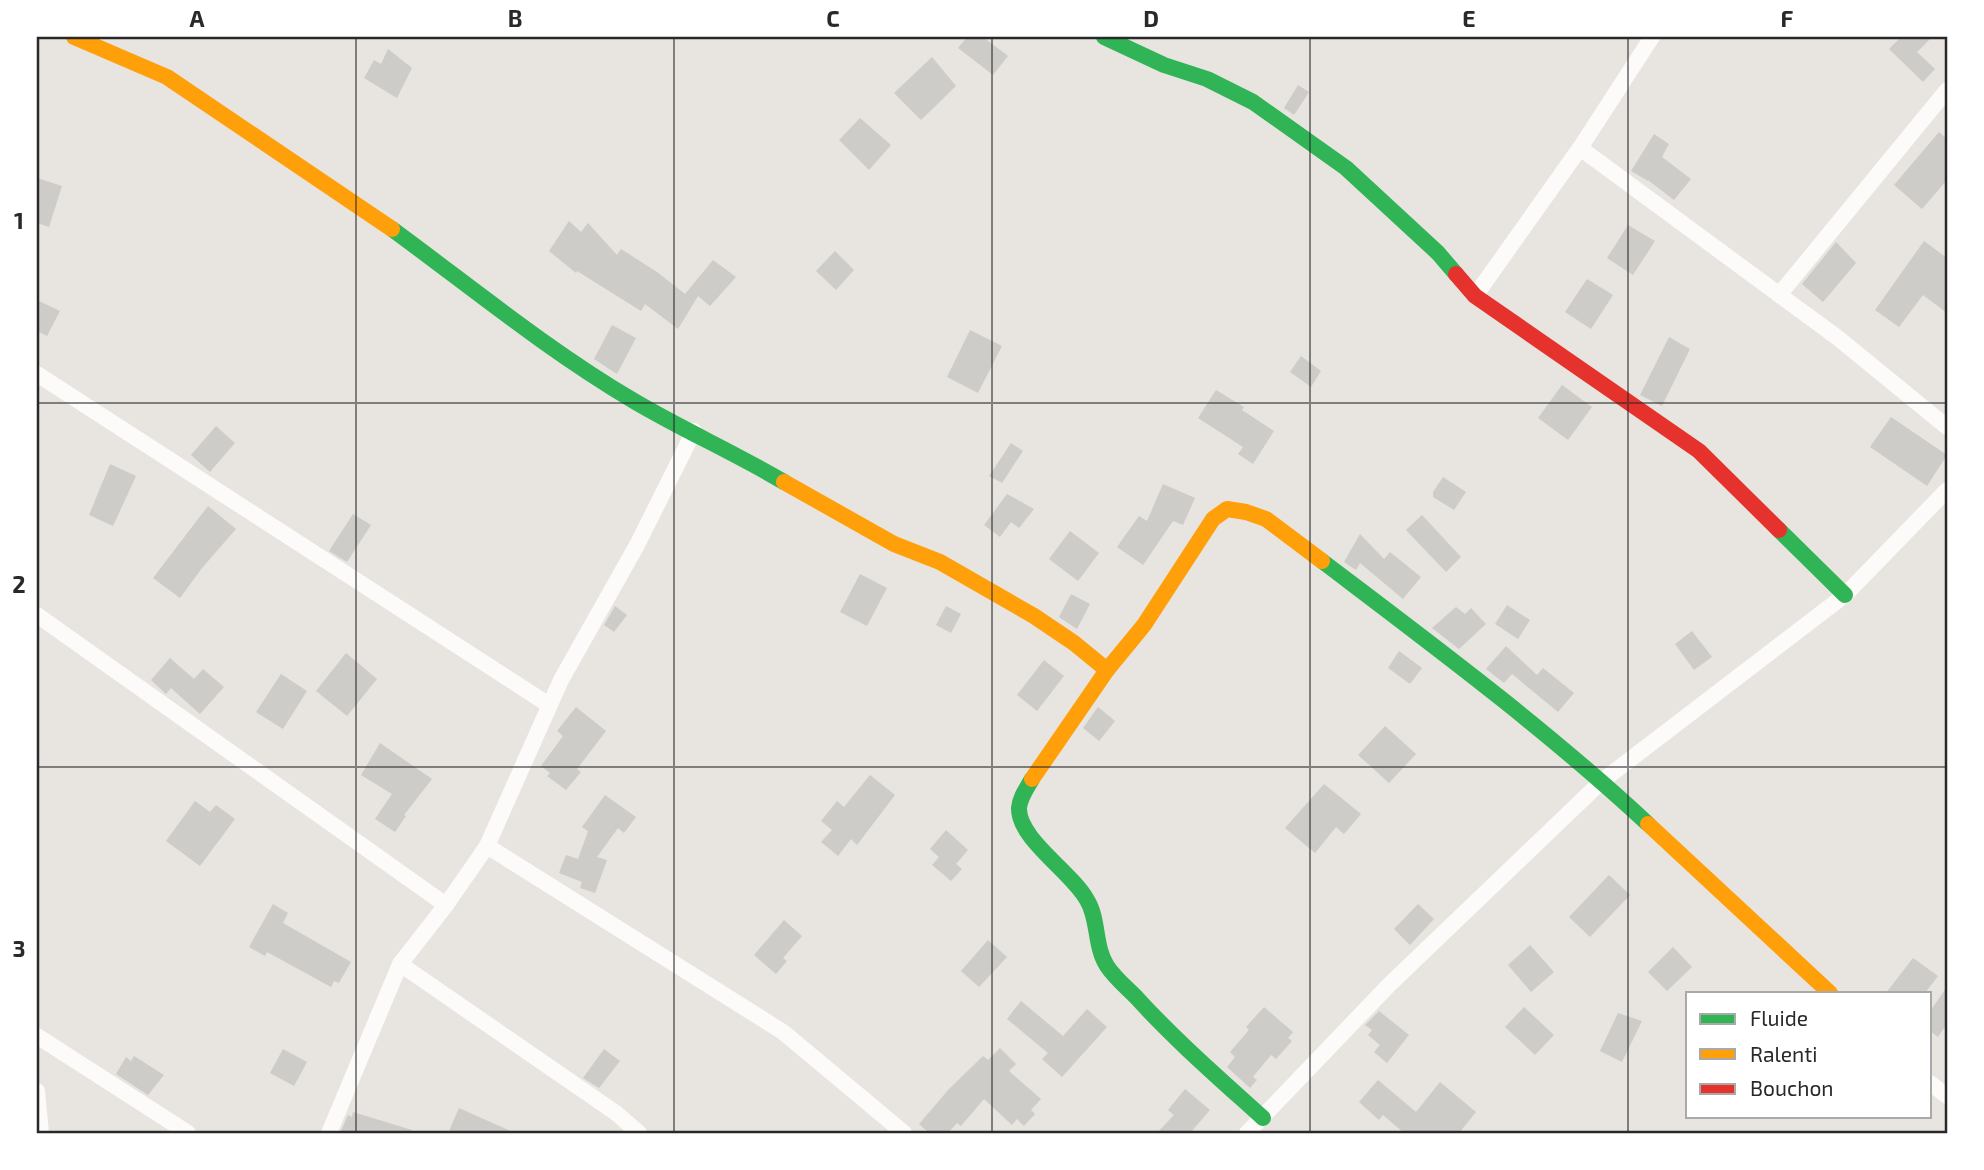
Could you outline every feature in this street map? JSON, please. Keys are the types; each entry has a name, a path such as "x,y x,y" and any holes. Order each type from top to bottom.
{"street":[{"path":"74,37 167,76 365,209 562,354 634,401 694,431 894,544 919,552 952,568 1034,616 1107,670"},
{"path":"1104,37 1164,65 1207,79 1253,102 1346,167 1438,253 1475,296 1699,451 1845,595"},
{"path":"1475,296 1580,148 1652,37"},
{"path":"1779,295 1947,90"},
{"path":"1580,148 1838,338 1947,427"},
{"path":"37,374 549,705"},
{"path":"328,1133 400,964 487,846 549,705 637,545 694,431"},
{"path":"1247,1133 1389,985 1602,781 1845,595 1947,490"},
{"path":"1264,1118 1164,1028 1107,966 1099,948 1088,902 1073,879 1030,836 1021,822 1019,808 1021,798 1107,670 1144,625 1213,519 1227,509 1266,519 1504,698 1602,781 1829,992"},
{"path":"37,615 446,905"},
{"path":"487,846 783,1032 904,1133"},
{"path":"400,964 616,1113 639,1133"},
{"path":"37,1036 188,1133"},
{"path":"1932,1085 1947,1096"},
{"path":"37,1091 41,1133"}],"building":[{"path":"967,37 983,37 1008,56 993,75 958,48"},
{"path":"1901,37 1932,37 1917,52 1935,69 1923,82 1889,49"},
{"path":"388,49 412,68 397,98 364,78 374,60 381,64"},
{"path":"932,57 956,86 921,120 894,93"},
{"path":"1298,85 1309,92 1294,115 1284,108"},
{"path":"860,118 891,145 869,170 839,140"},
{"path":"1939,132 1947,139 1947,180 1922,209 1894,185"},
{"path":"1654,134 1669,144 1662,157 1691,179 1674,200 1631,171"},
{"path":"37,178 62,186 49,227 37,223"},
{"path":"569,221 581,232 588,223 617,255 621,249 685,294 713,260 736,277 710,306 698,296 678,329 645,304 641,311 577,271 576,273 549,251"},
{"path":"1628,225 1655,241 1633,275 1607,258"},
{"path":"1924,241 1947,258 1947,313 1923,295 1899,327 1875,310"},
{"path":"1836,242 1856,263 1823,302 1802,284"},
{"path":"835,251 854,270 836,290 816,271"},
{"path":"1587,279 1613,295 1591,329 1565,312"},
{"path":"37,300 60,311 47,336 37,331"},
{"path":"612,325 636,338 617,374 594,359"},
{"path":"970,330 1002,346 978,393 947,377"},
{"path":"1669,337 1690,349 1662,406 1640,395"},
{"path":"1301,356 1321,371 1311,387 1290,372"},
{"path":"1562,385 1592,407 1568,440 1538,418"},
{"path":"1216,390 1244,407 1242,410 1274,431 1253,464 1238,454 1243,447 1198,418"},
{"path":"1891,417 1947,455 1927,486 1870,447"},
{"path":"216,426 235,443 210,472 191,455"},
{"path":"1011,443 1023,451 1002,483 989,476"},
{"path":"110,464 136,476 113,526 89,515"},
{"path":"1443,477 1466,492 1454,510 1433,497 1433,492"},
{"path":"1163,484 1195,498 1183,525 1173,521 1143,565 1117,547 1139,516 1147,521"},
{"path":"1007,494 1034,509 1019,528 1011,522 1000,537 984,525"},
{"path":"208,506 236,529 180,598 153,578"},
{"path":"353,514 371,525 347,562 329,551"},
{"path":"1422,515 1461,557 1446,572 1406,530"},
{"path":"1070,531 1099,553 1078,581 1049,559"},
{"path":"1360,534 1384,559 1390,552 1421,577 1403,599 1360,563 1356,570 1344,562"},
{"path":"860,574 887,588 867,626 840,612"},
{"path":"1071,594 1090,604 1077,629 1059,617"},
{"path":"1507,605 1530,620 1518,639 1495,624"},
{"path":"615,606 627,615 614,632 604,625"},
{"path":"946,606 961,614 951,633 936,625"},
{"path":"1456,607 1465,614 1471,608 1486,624 1459,649 1432,628"},
{"path":"1692,631 1712,657 1694,670 1675,644"},
{"path":"1506,646 1537,675 1543,668 1574,693 1558,712 1512,674 1504,683 1486,669"},
{"path":"1399,651 1422,668 1410,684 1388,668"},
{"path":"346,653 377,679 347,716 316,691"},
{"path":"170,658 194,679 203,669 224,687 200,714 171,688 166,694 151,680"},
{"path":"1044,660 1064,676 1037,711 1017,695"},
{"path":"281,674 307,691 283,729 256,712"},
{"path":"576,707 606,731 577,769 581,772 566,790 547,776 550,773 541,766 563,736 557,731"},
{"path":"1098,707 1115,721 1099,741 1083,728"},
{"path":"1385,726 1416,754 1389,783 1358,755"},
{"path":"380,743 432,779 404,815 406,816 395,832 375,819 392,794 361,775"},
{"path":"870,775 895,795 857,845 851,839 838,856 821,842 832,830 821,821 837,801 844,807"},
{"path":"1324,784 1361,814 1344,834 1336,827 1315,853 1285,828"},
{"path":"605,795 636,817 624,833 618,828 597,857 607,860 595,893 580,888 582,882 559,873 566,855 578,859 588,831 582,827"},
{"path":"195,801 210,812 216,805 235,819 200,866 166,841"},
{"path":"946,830 968,850 956,864 962,869 951,881 932,865 939,857 930,849"},
{"path":"1609,875 1630,895 1590,937 1569,917"},
{"path":"273,904 288,913 283,923 351,962 339,983 334,981 331,987 267,952 265,956 249,947"},
{"path":"1418,904 1434,919 1410,945 1394,929"},
{"path":"784,920 802,936 783,958 787,961 776,974 754,955"},
{"path":"988,940 1007,957 979,987 961,971"},
{"path":"1530,945 1554,972 1531,992 1508,965"},
{"path":"1673,947 1692,967 1667,991 1648,972"},
{"path":"1913,958 1938,976 1926,992 1887,992"},
{"path":"1947,987 1947,1024 1938,1037 1932,1032 1932,1008"},
{"path":"1021,1001 1063,1036 1087,1009 1107,1027 1062,1077 1042,1059 1048,1053 1007,1019"},
{"path":"1264,1007 1293,1032 1288,1038 1292,1041 1276,1059 1271,1055 1253,1077 1257,1080 1250,1088 1227,1067 1235,1057 1230,1052 1249,1030 1246,1027"},
{"path":"1524,1007 1554,1035 1535,1055 1505,1027"},
{"path":"1379,1011 1409,1035 1387,1063 1374,1052 1380,1045 1368,1035 1372,1030 1365,1025"},
{"path":"1618,1013 1642,1021 1622,1062 1600,1051"},
{"path":"1000,1048 1016,1064 1009,1071 1041,1099 1031,1110 1035,1114 1024,1126 1017,1119 1012,1125 984,1099 961,1126 957,1123 948,1133 929,1133 919,1124 949,1089 983,1056 988,1060"},
{"path":"283,1049 307,1062 294,1086 270,1073"},
{"path":"604,1049 620,1061 599,1088 583,1078"},
{"path":"134,1056 164,1075 148,1095 116,1074 126,1057 131,1061"},
{"path":"1378,1080 1416,1112 1440,1082 1476,1112 1459,1133 1404,1133 1383,1115 1379,1120 1359,1102"},
{"path":"1185,1089 1210,1110 1190,1133 1157,1133 1174,1115 1168,1110"},
{"path":"459,1108 515,1133 448,1133"},
{"path":"353,1112 412,1130 411,1133 340,1133 348,1115 352,1117"}],"traffic: fast":[{"path":"1104,37 1164,65 1207,79 1253,102 1346,168 1438,253 1456,274"},
{"path":"392,229 602,382 784,482"},
{"path":"1779,530 1845,595"},
{"path":"1322,561 1530,721 1648,824"},
{"path":"1032,779 1020,804 1021,820 1036,843 1080,889 1087,900 1107,966 1182,1044 1263,1118"}],"traffic: slow":[{"path":"74,37 167,77 392,229"},
{"path":"784,482 894,544 940,562 1034,616 1107,670"},
{"path":"1032,779 1107,670 1144,625 1213,519 1227,509 1266,519 1322,561"},
{"path":"1648,824 1829,992"}],"traffic: jam":[{"path":"1456,274 1475,296 1699,451 1779,530"}]}
